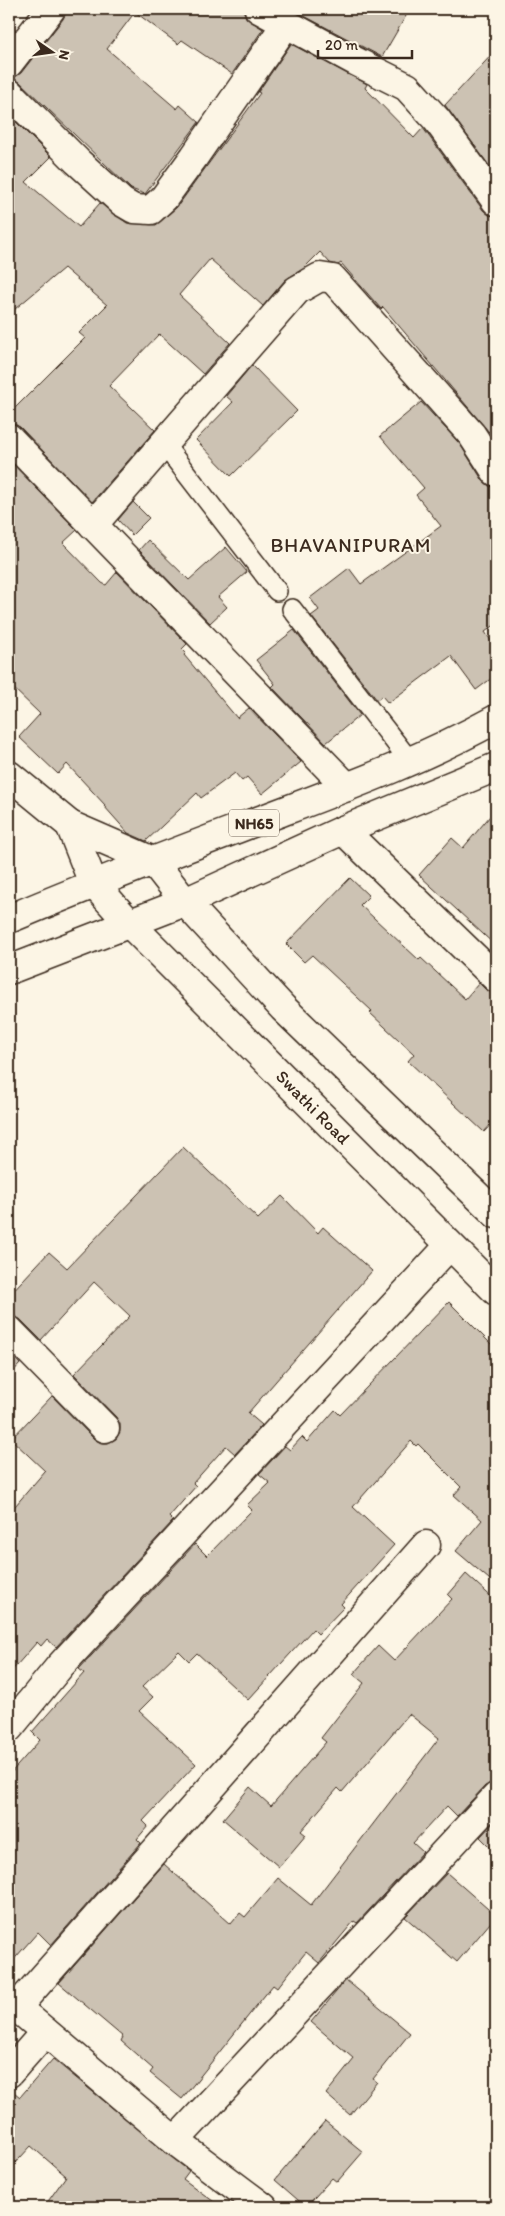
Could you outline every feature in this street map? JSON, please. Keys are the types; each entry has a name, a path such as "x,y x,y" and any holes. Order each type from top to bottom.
{"main road":[{"path":"9,63 51,9"},
{"path":"259,9 408,87 437,120 496,201"},
{"path":"9,93 77,161 122,202 134,209 150,210 164,198 194,157 286,24"},
{"path":"93,525 162,443 297,290 320,277 333,278 358,305 472,435 496,472"},
{"path":"9,438 347,787"},
{"name":"NH65","path":"9,919 93,883 347,787 496,719"},
{"name":"NH65","path":"9,970 185,902 343,830 496,767"},
{"path":"9,775 70,825 153,861 185,902 283,1008 496,1214"},
{"path":"70,825 93,883"},
{"path":"343,830 496,978"},
{"name":"Swathi Road","path":"93,883 130,924 449,1246 496,1291"},
{"path":"9,1728 60,1666 449,1246"},
{"path":"9,1330 105,1428"},
{"path":"263,2207 175,2141 13,2004 426,1545"},
{"path":"175,2141 496,1797"},
{"path":"9,2073 45,2032"}],"lane":[{"path":"162,443 277,591"},
{"path":"292,609 409,760"}],"building":[{"path":"68,9 243,9 246,18 263,29 232,74 182,40 178,44 135,12 107,49 177,109 180,105 199,122 145,194 131,189 20,82 12,78 21,73 63,19"},
{"path":"291,9 410,9 382,57"},
{"path":"291,44 367,84 365,88 414,138 423,128 483,210 489,215 496,216 496,426 489,432 383,307 381,309 341,263 338,265 330,263 320,252 304,268 285,280 263,306 210,259 179,295 230,343 203,374 159,334 109,386 155,430 92,502 20,427 9,423 9,414 85,338 79,333 107,305 64,268 9,314 9,115 51,157 26,182 79,227 100,203 127,223 156,225 177,207 260,93 258,92"},
{"path":"496,50 496,175 445,105"},
{"path":"252,365 297,411 231,476 196,440 233,402 226,396"},
{"path":"421,402 460,444 483,481 489,486 496,488 496,624 485,632 496,648 496,675 476,690 451,656 388,703 382,696 377,700 311,616 319,610 310,598 349,568 361,584 441,526 416,495 424,488 380,436"},
{"path":"9,460 77,530 63,543 102,583 106,585 117,572 187,644 182,649 186,653 184,655 237,718 249,708 301,762 262,794 247,777 242,781 235,773 201,798 197,793 146,841 128,833 67,764 58,774 19,737 40,714 9,684"},
{"path":"133,502 149,518 132,535 118,520"},
{"path":"148,540 189,580 226,547 247,572 218,597 227,607 210,623 139,550"},
{"path":"294,630 360,715 326,743 272,687 275,684 256,660"},
{"path":"496,809 496,946 419,875 452,838 463,848"},
{"path":"350,878 369,896 360,905 419,960 421,958 465,999 479,983 486,990 496,993 496,1119 484,1132 408,1061 414,1054 370,1013 372,1011 312,955 304,962 286,944"},
{"path":"183,1147 258,1219 282,1196 318,1233 323,1227 372,1271 248,1413 262,1425 235,1454 226,1446 193,1483 196,1486 169,1517 173,1521 56,1647 47,1639 41,1646 37,1642 9,1674 9,1513 45,1471 11,1439 52,1396 94,1439 101,1443 108,1443 116,1439 120,1432 120,1424 116,1417 74,1374 130,1316 94,1282 41,1340 20,1319 9,1315 9,1295 49,1252 67,1268"},
{"path":"449,1302 496,1349 496,1585 456,1551 482,1520 454,1495 461,1487 418,1444 416,1446 411,1441 353,1507 394,1545 341,1604 344,1607 318,1634 313,1629 248,1700 197,1653 189,1661 179,1651 142,1687 153,1697 139,1711 196,1764 143,1821 148,1826 137,1839 141,1843 51,1945 38,1932 9,1965 9,1775 40,1740 32,1732 84,1673 79,1669 195,1544 207,1556 252,1510 247,1505 270,1483 259,1474 285,1446 290,1450 302,1437 307,1442 335,1410 340,1415"},
{"path":"9,1352 20,1364 9,1376"},
{"path":"466,1574 496,1601 496,1782 485,1786 457,1816 447,1806 413,1843 423,1852 357,1923 354,1921 319,1963 306,1952 277,1988 273,1985 182,2099 150,2073 153,2069 121,2041 123,2037 59,1983 164,1864 231,1924 240,1913 245,1917 278,1878 311,1905 439,1738 409,1714 342,1792 338,1788 301,1831 306,1835 279,1867 223,1819 250,1787 271,1806 326,1742 321,1738 364,1683 353,1674 378,1646 394,1661 452,1599 448,1595"},
{"path":"496,1820 496,1853 480,1837"},
{"path":"447,1873 496,1916 457,1962 405,1917"},
{"path":"346,1980 410,2033 373,2079 377,2082 350,2115 326,2094 354,2059 311,2022"},
{"path":"53,2059 189,2171 183,2179 221,2207 44,2207 66,2176 31,2146 9,2170 9,2088 20,2097"},
{"path":"325,2121 363,2152 337,2182 332,2178 306,2207 275,2180"}],"district":[{"name":"BHAVANIPURAM","path":"351,545"}]}
